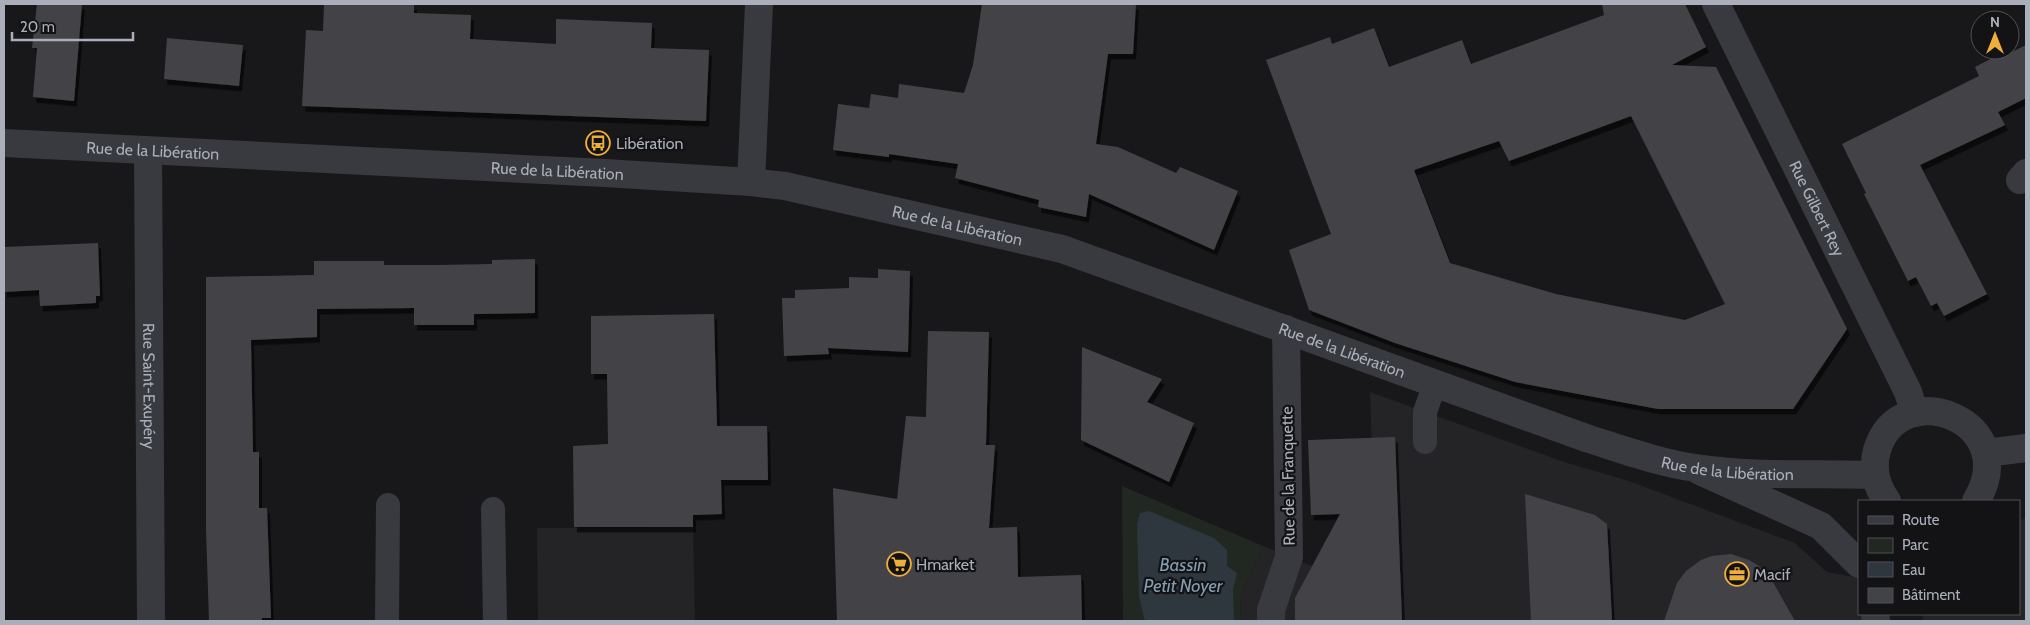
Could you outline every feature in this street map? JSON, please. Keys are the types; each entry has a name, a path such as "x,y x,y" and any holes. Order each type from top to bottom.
{"street":[{"path":"752,182 759,4"},
{"name":"Rue Gilbert Rey","path":"1716,4 1908,392 1914,413"},
{"name":"Rue de la Libération","path":"4,144 752,182 785,186 1062,249 1589,439 1694,468 1752,474 1875,475"},
{"name":"Rue Saint-Exupéry","path":"148,151 151,621"},
{"name":"Rue de la Franquette","path":"1271,621 1271,610 1289,557 1286,329"},
{"path":"1885,500 1875,475 1875,459 1879,444 1888,430 1900,420 1914,413 1942,412 1951,414 1967,423 1979,436 1986,453 1988,471 1984,489 1977,500"},
{"path":"1986,453 2026,448"},
{"path":"1694,468 1821,526 1858,563"}],"lane":[{"path":"1426,442 1425,412 1435,383"},
{"path":"387,621 388,504"},
{"path":"493,509 495,621"}],"shaded area":[{"path":"1370,392 1564,462 1629,481 1795,543 1827,572 1858,578 1858,615 1875,615 1876,621 1241,621 1240,598 1263,546 1312,566 1376,566"},
{"path":"2026,518 2026,621 1923,621 1922,615 2020,615 2020,521"},
{"path":"693,527 695,621 538,621 537,528"}],"green space":[{"name":"Bassin Petit Noyer","path":"1122,486 1263,546 1240,598 1241,621 1123,621"}],"water":[{"name":"Bassin Petit Noyer","path":"1149,511 1214,538 1227,550 1227,566 1237,573 1233,590 1234,621 1145,621 1139,596 1137,524 1140,513"}],"building":[{"path":"37,4 82,4 74,101 33,97 37,48 32,48"},
{"path":"324,4 414,4 414,13 471,15 470,39 556,44 556,19 652,23 651,48 709,50 706,121 302,106 306,30 323,31"},
{"path":"982,4 1136,4 1133,54 1108,54 1096,144 1118,147 1176,173 1180,167 1238,191 1214,250 1089,194 1086,217 1038,207 1039,200 955,178 958,164 889,154 889,157 833,150 838,104 869,108 871,94 898,98 899,84 964,93 973,65"},
{"path":"1602,4 1685,4 1706,47 1672,65 1716,67 1847,329 1793,409 1658,409 1515,382 1395,343 1309,310 1289,250 1331,234 1266,60 1330,37 1332,44 1374,28 1389,67 1462,40 1471,64 1604,15","holes":["1631,116 1725,304 1685,320 1556,294 1450,263 1414,170 1499,141 1509,161"]},
{"path":"167,38 243,45 239,86 164,79"},
{"path":"2026,45 2026,98 1998,112 2005,125 1920,165 1987,294 1944,316 1937,303 1931,306 1916,277 1908,281 1864,194 1866,193 1842,144 1979,76 1975,67 1989,60 2020,60 2020,48"},
{"path":"98,243 100,296 96,296 96,303 40,306 39,290 4,292 4,247"},
{"path":"535,259 535,313 474,314 474,325 414,325 414,308 317,309 317,337 251,340 253,452 259,452 259,508 267,508 271,618 262,618 262,621 209,621 206,529 206,277 314,275 314,261 384,261 384,265 437,265 492,264 492,260"},
{"path":"878,269 910,271 908,352 828,348 829,354 784,356 782,298 795,298 795,290 849,288 849,277 878,278"},
{"path":"714,314 717,426 767,426 768,480 721,480 722,514 693,515 693,527 574,527 573,446 608,444 607,374 591,374 591,316"},
{"path":"928,331 989,332 986,445 995,445 989,528 1017,527 1018,577 1081,575 1082,621 837,621 833,488 897,499 906,416 926,417"},
{"path":"1082,347 1162,379 1147,402 1194,423 1169,482 1081,440"},
{"path":"1395,437 1402,621 1295,621 1295,598 1340,514 1311,515 1308,440"},
{"path":"1525,494 1595,515 1607,524 1612,621 1531,621"},
{"path":"1731,554 1749,560 1759,566 1770,577 1795,621 1664,621 1677,583 1686,571 1701,560 1712,556"}],"place":[{"name":"Libération","path":"598,143"},
{"name":"Hmarket","path":"899,564"},
{"name":"Macif","path":"1737,574"}]}
